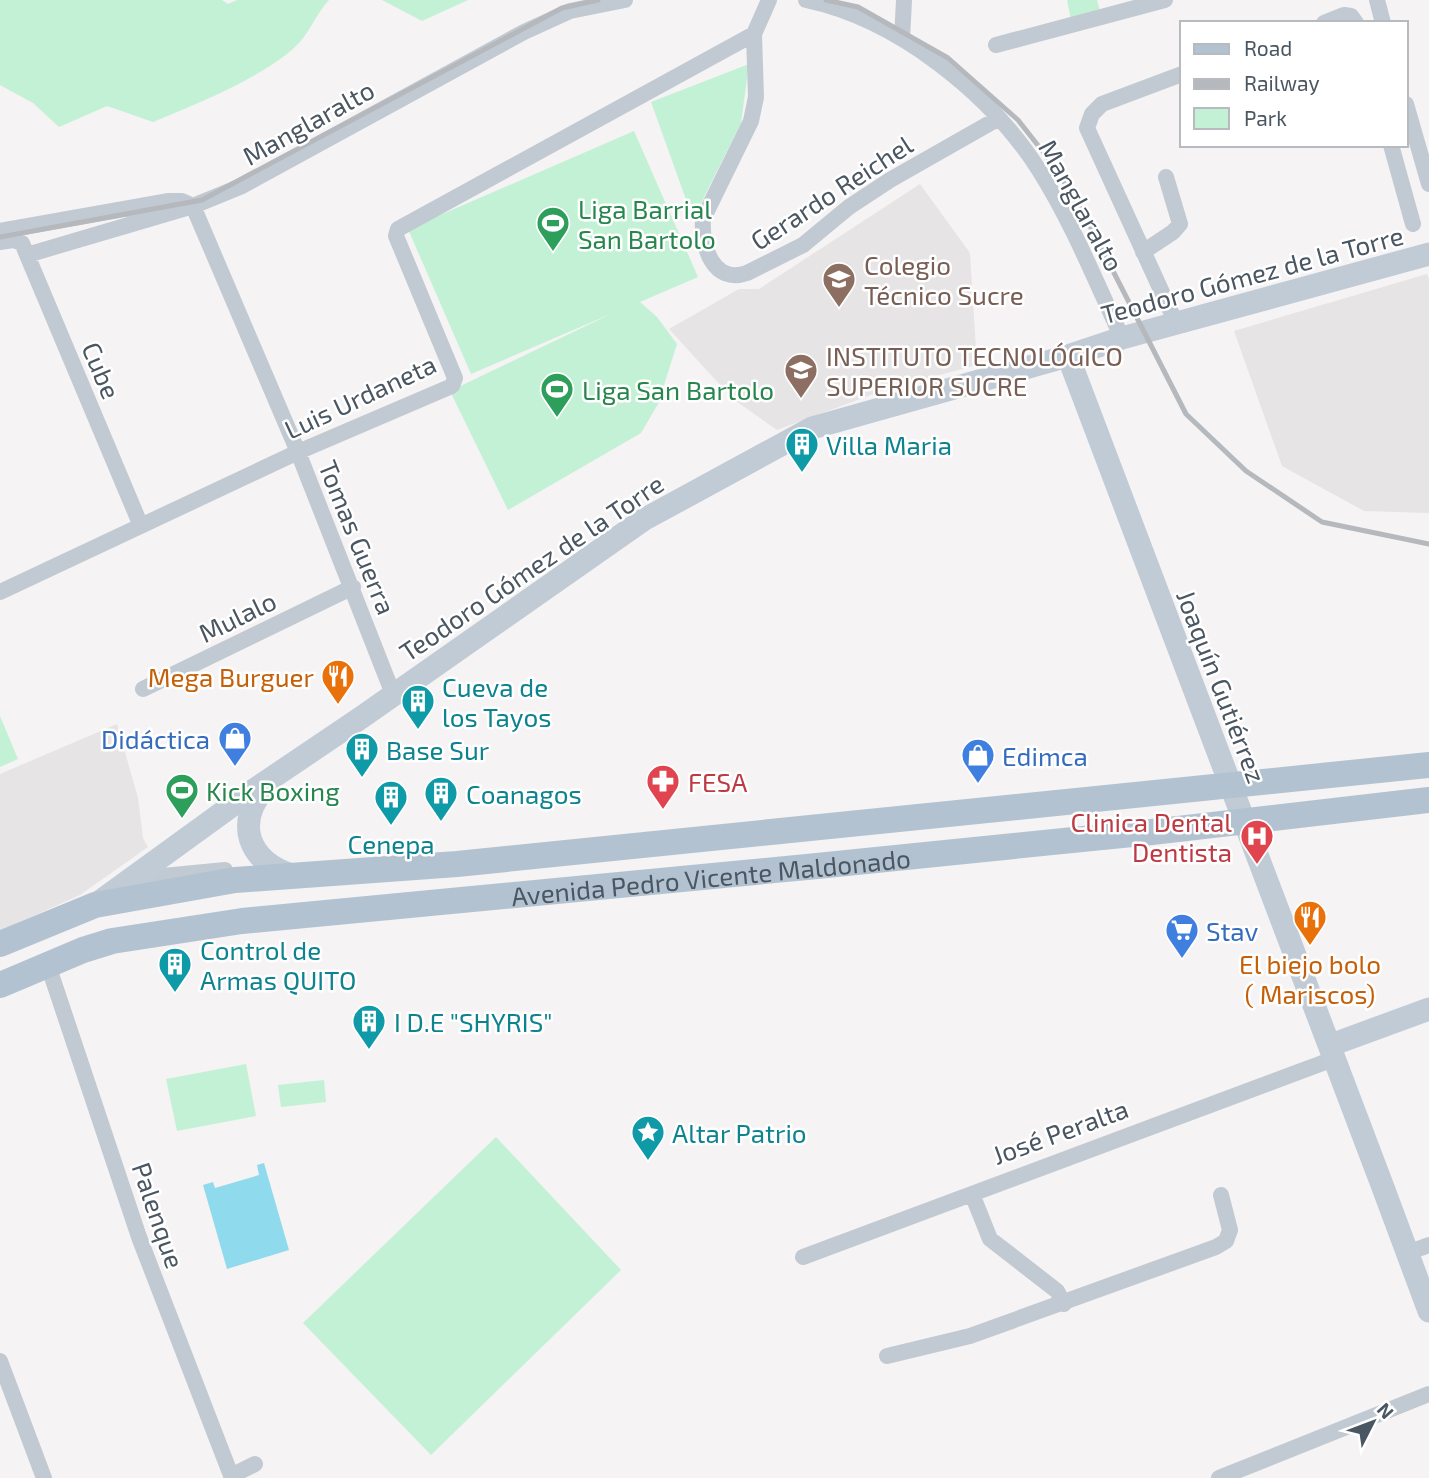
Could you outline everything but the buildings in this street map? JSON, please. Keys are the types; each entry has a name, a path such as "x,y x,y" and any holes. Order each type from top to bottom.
{"main road":[{"name":"Avenida Pedro Vicente Maldonado","path":"0,944 94,905 284,872 457,864 1429,765"},
{"name":"Avenida Pedro Vicente Maldonado","path":"0,985 112,941 242,921 807,867 1429,800"}],"street":[{"name":"Manglaralto","path":"4,238 169,201 182,201 193,206 242,186 524,32 570,11 625,0"},
{"name":"Gerardo Reichel","path":"769,0 754,34 754,110 703,219 706,246 715,266 726,275 738,276 747,273 803,245 849,207 890,180 999,118"},
{"name":"Manglaralto","path":"806,0 853,15 902,39 944,68 999,118 1046,181 1122,338"},
{"path":"902,39 904,0"},
{"path":"996,45 1164,0"},
{"path":"1377,0 1382,21"},
{"path":"1329,21 1344,15 1351,16 1355,21"},
{"name":"Luis Urdaneta","path":"0,592 298,452 455,383 396,236 398,229 754,34"},
{"path":"1176,323 1087,128 1092,114 1102,104 1180,75"},
{"path":"1408,111 1429,184"},
{"path":"1392,147 1413,224"},
{"path":"1143,252 1173,232 1180,224 1166,177"},
{"path":"27,255 193,206"},
{"name":"Tomas Guerra","path":"193,206 298,452 393,694"},
{"name":"Cube","path":"4,238 22,243 141,526"},
{"name":"Teodoro Gómez de la Torre","path":"94,905 643,520 812,428 1069,356 1122,338 1429,254"},
{"name":"Joaquín Gutiérrez","path":"1069,356 1243,821 1334,1052 1429,1311"},
{"name":"Mulalo","path":"142,689 353,587"},
{"name":"Teodoro Gómez de la Torre","path":"281,772 254,803 248,818 249,834 254,848 263,861 284,872"},
{"path":"130,879 233,870 284,872"},
{"name":"Palenque","path":"48,965 139,1237 231,1477"},
{"name":"José Peralta","path":"803,1257 1334,1052 1429,1009"},
{"path":"972,1194 990,1239 1057,1291 1064,1304"},
{"path":"887,1356 970,1336 1216,1247 1226,1241 1230,1230 1221,1195"},
{"path":"1407,1253 1429,1245"},
{"path":"0,1361 44,1478"},
{"path":"1219,1478 1429,1394"},
{"path":"0,1411 16,1405"},
{"path":"231,1477 255,1464"}],"shaded area":[{"name":"Colegio Técnico Sucre","path":"920,184 970,253 977,365 884,390 777,430 733,399 669,329 739,289 759,289"},
{"path":"1427,274 1429,513 1364,511 1282,466 1234,331"},
{"path":"117,724 138,798 143,838 148,847 80,895 0,931 0,774"}],"green space":[{"path":"0,0 222,0 228,4 237,0 329,0 294,48 263,70 226,90 153,122 107,106 59,127 33,103 0,85"},
{"path":"382,0 468,0 422,21"},
{"path":"1067,0 1097,0 1100,11 1071,20"},
{"path":"749,64 741,123 693,219 651,102"},
{"name":"Liga Barrial San Bartolo","path":"634,131 698,277 640,302 657,317 677,344 658,404 641,433 508,510 450,391 613,313 471,374 408,229"},
{"path":"0,716 18,759 0,767"},
{"path":"246,1064 256,1116 177,1131 166,1079"},
{"path":"324,1080 326,1102 281,1107 278,1085"},
{"path":"496,1137 621,1270 431,1455 303,1323"}],"water":[{"path":"264,1163 289,1250 227,1269 203,1185 213,1182 215,1188 259,1175 257,1165"}],"railway":[{"path":"0,237 202,200 562,8 598,0"},
{"path":"826,0 858,7 948,58 1018,120 1055,167 1086,218 1186,414 1246,471 1322,522 1429,544"}],"place":[{"name":"Liga Barrial San Bartolo","path":"553,253"},
{"name":"Colegio Técnico Sucre","path":"839,309"},
{"name":"INSTITUTO TECNOLÓGICO SUPERIOR SUCRE","path":"801,400"},
{"name":"Liga San Bartolo","path":"557,419"},
{"name":"Villa Maria","path":"802,474"},
{"name":"Mega Burguer","path":"338,706"},
{"name":"Cueva de los Tayos","path":"418,731"},
{"name":"Didáctica","path":"235,768"},
{"name":"Base Sur","path":"362,779"},
{"name":"Edimca","path":"978,785"},
{"name":"FESA","path":"663,811"},
{"name":"Kick Boxing","path":"182,820"},
{"name":"Coanagos","path":"441,823"},
{"name":"Cenepa","path":"391,827"},
{"name":"Clinica Dental Dentista","path":"1257,866"},
{"name":"El biejo bolo ( Mariscos)","path":"1310,947"},
{"name":"Stav","path":"1182,960"},
{"name":"Control de Armas QUITO","path":"175,994"},
{"name":"I D.E \"SHYRIS\"","path":"369,1051"},
{"name":"Altar Patrio","path":"648,1162"}]}
